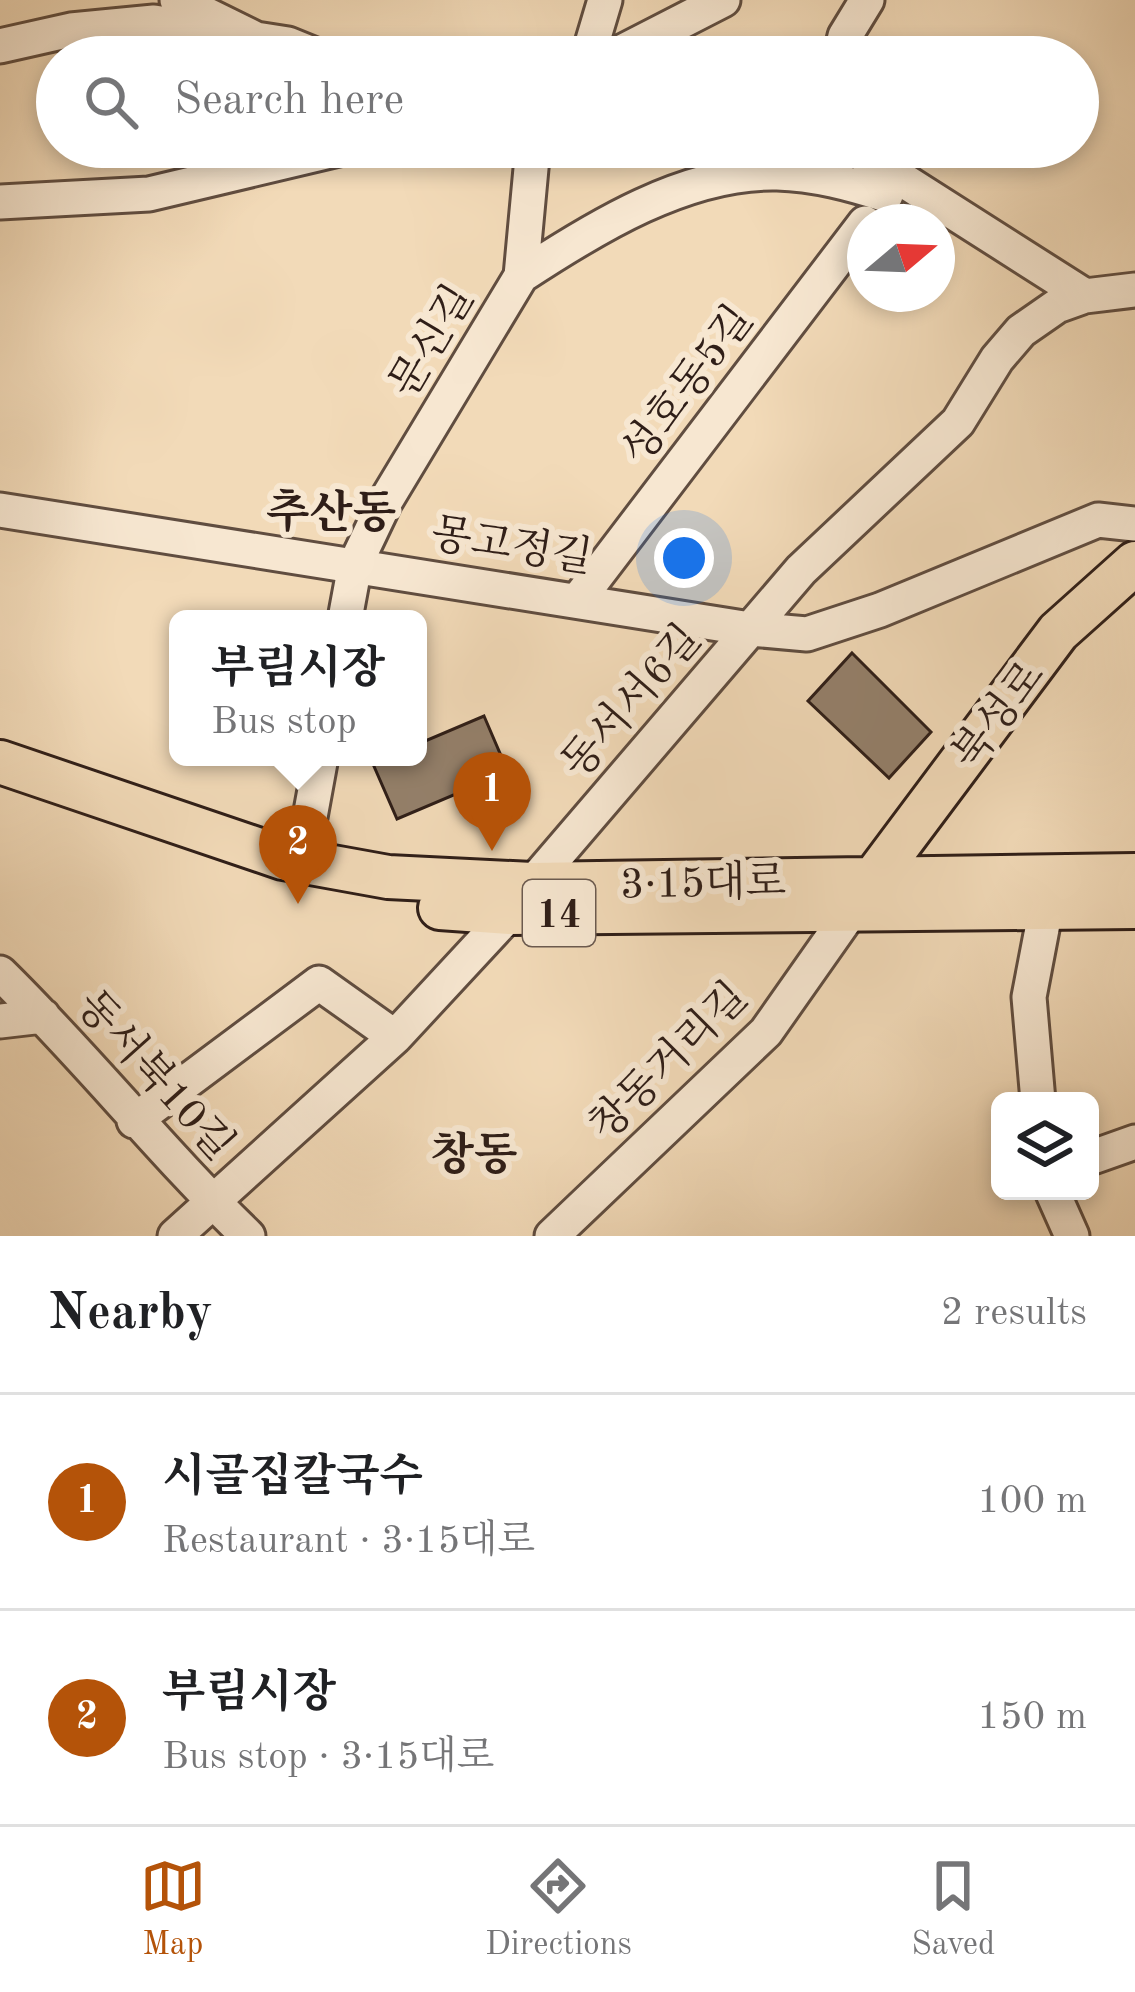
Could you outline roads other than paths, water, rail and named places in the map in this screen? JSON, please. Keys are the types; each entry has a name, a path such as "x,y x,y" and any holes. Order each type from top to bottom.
{"main road":[{"name":"북성로","path":"862,895 1058,632 1135,563"},
{"name":"3·15대로","path":"0,762 302,862 521,899"},
{"name":"3·15대로","path":"0,790 272,880 384,904 862,895 1135,875"},
{"name":"3·15대로","path":"862,895 1046,908 1135,907"}],"street":[{"path":"177,0 250,36"},
{"path":"594,36 604,0"},
{"path":"653,36 723,0"},
{"path":"845,36 867,0"},
{"path":"44,36 154,22 238,36"},
{"path":"0,46 36,38"},
{"path":"0,202 149,194 259,168"},
{"name":"문신길","path":"347,610 355,565 385,502 521,276 531,168"},
{"path":"861,168 879,204"},
{"path":"521,276 631,214 700,184 729,178 776,173 842,181 877,204"},
{"path":"955,239 1085,296 1135,290"},
{"name":"성호동5길","path":"578,600 847,247"},
{"name":"동서서6길","path":"175,1236 395,1037 521,899 801,570 958,422 997,359 1021,331 1057,306 1085,296"},
{"name":"몽고정길","path":"0,510 750,629 807,634 880,610 1099,520 1135,524"},
{"path":"302,862 319,766"},
{"name":"창동거리길","path":"552,1236 766,1032 862,895"},
{"path":"1037,1092 1030,997 1046,908"},
{"name":"동서북10길","path":"0,973 44,1016 134,1121 248,1236"},
{"path":"134,1121 319,983 395,1037"},
{"path":"0,1021 44,1016"},
{"path":"1099,1155 1135,1142"},
{"path":"1056,1200 1072,1236"}],"place":[{"name":"시골집칼국수","path":"492,851"},
{"name":"부림시장","path":"298,904"}],"district":[{"name":"추산동","path":"331,511"},
{"name":"창동","path":"474,1153"}]}
